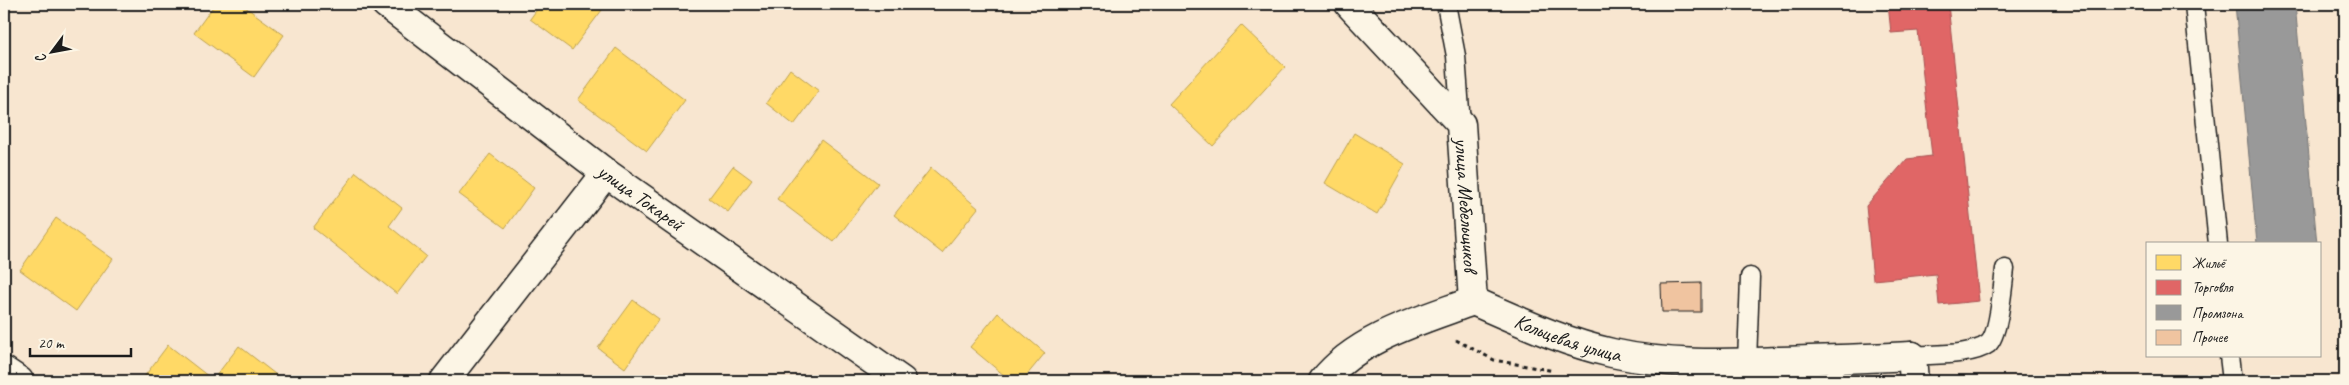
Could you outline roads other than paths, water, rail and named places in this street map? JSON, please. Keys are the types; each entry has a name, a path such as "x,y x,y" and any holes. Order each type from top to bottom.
{"street":[{"name":"улица Токарей","path":"386,4 606,172 902,381"},
{"name":"улица Мебельщиков","path":"1349,4 1461,124 1473,301"},
{"path":"444,381 606,172"},
{"path":"1322,381 1332,370 1358,350 1419,321 1473,301"},
{"name":"Кольцевая улица","path":"1473,301 1556,337 1612,353 1687,363 1747,363 1913,369"},
{"path":"4,371 18,381"}],"lane":[{"path":"1446,4 1456,56 1461,124"},
{"path":"2194,4 2218,242"},
{"path":"1913,369 1989,343 1995,332 2005,269"},
{"path":"1747,363 1750,277"},
{"path":"2229,358 2232,381"}]}
